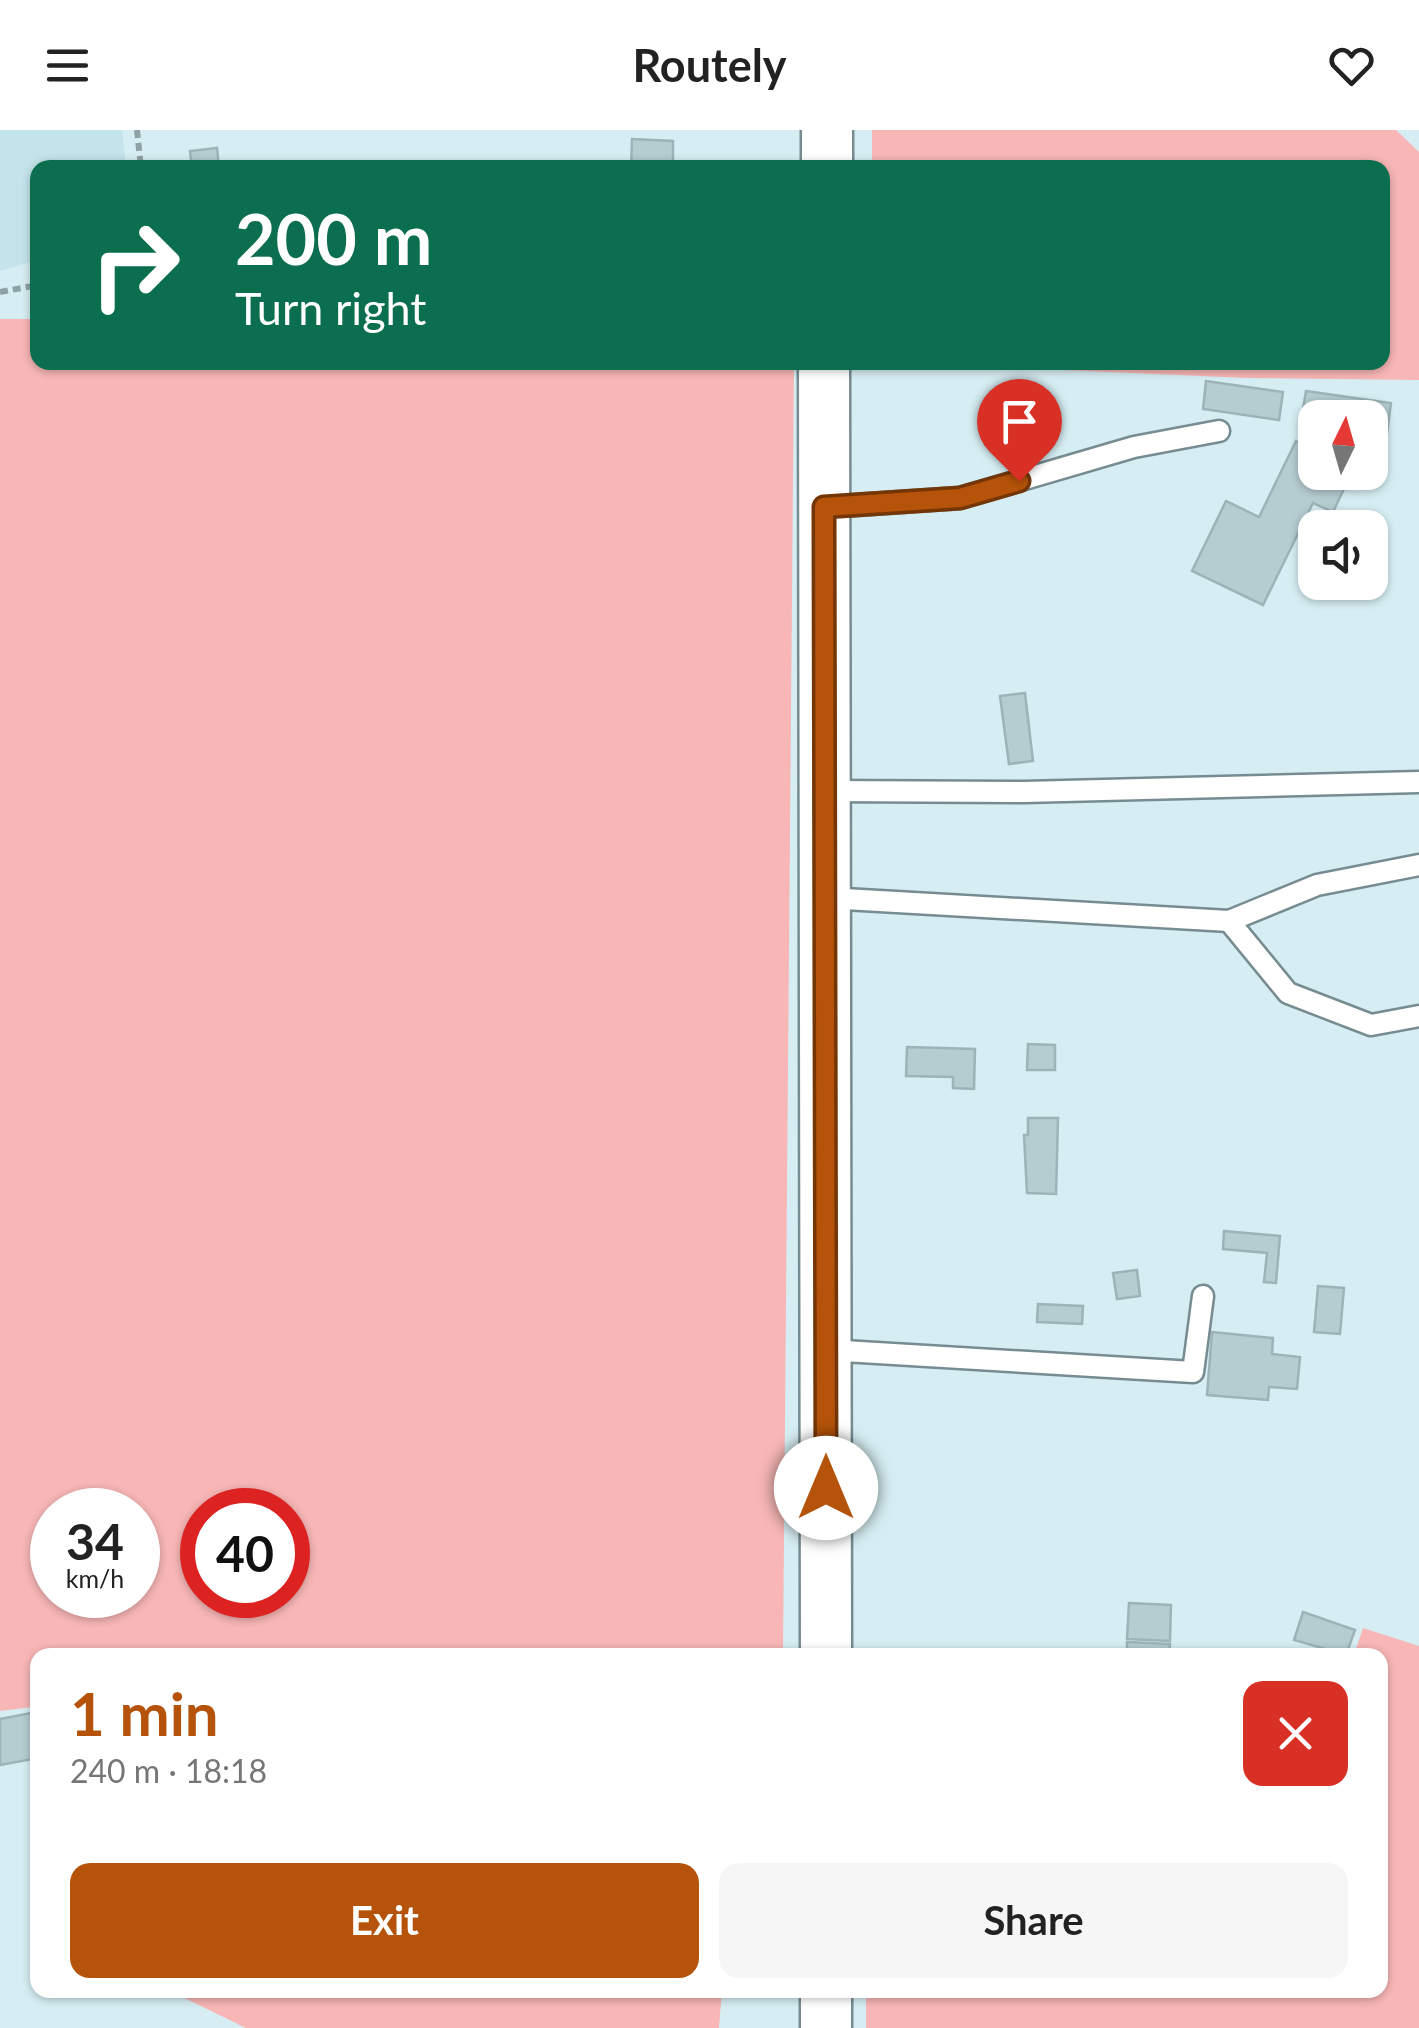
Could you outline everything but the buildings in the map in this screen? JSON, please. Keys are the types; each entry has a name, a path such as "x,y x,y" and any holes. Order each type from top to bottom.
{"street":[{"path":"827,130 827,160"},
{"path":"824,370 826,1648"},
{"path":"826,1998 826,2028"}],"lane":[{"path":"824,507 960,498 1134,447 1219,432"},
{"path":"824,791 1024,792 1419,782"},
{"path":"824,898 1229,921 1316,886 1419,865"},
{"path":"1229,921 1288,992 1371,1026 1419,1016"},
{"path":"826,1350 1193,1372 1203,1296"}],"path":[{"path":"137,130 140,160"},
{"path":"0,292 30,286"}],"shaded area":[{"path":"0,130 122,130 125,160 30,160 30,262 0,271"},
{"path":"872,130 1396,130 1419,152 1419,380 1062,370 1390,370 1390,160 872,160"},
{"path":"0,319 30,319 30,370 794,370 783,1648 30,1648 30,1707 0,1711"},
{"path":"1363,1628 1419,1646 1419,2028 866,2028 866,1998 1388,1998 1388,1648 1356,1648"},
{"path":"184,1998 721,1998 719,2028 246,2028"}],"route":[{"path":"826,1488 824,507 960,498 1019,481"}]}
